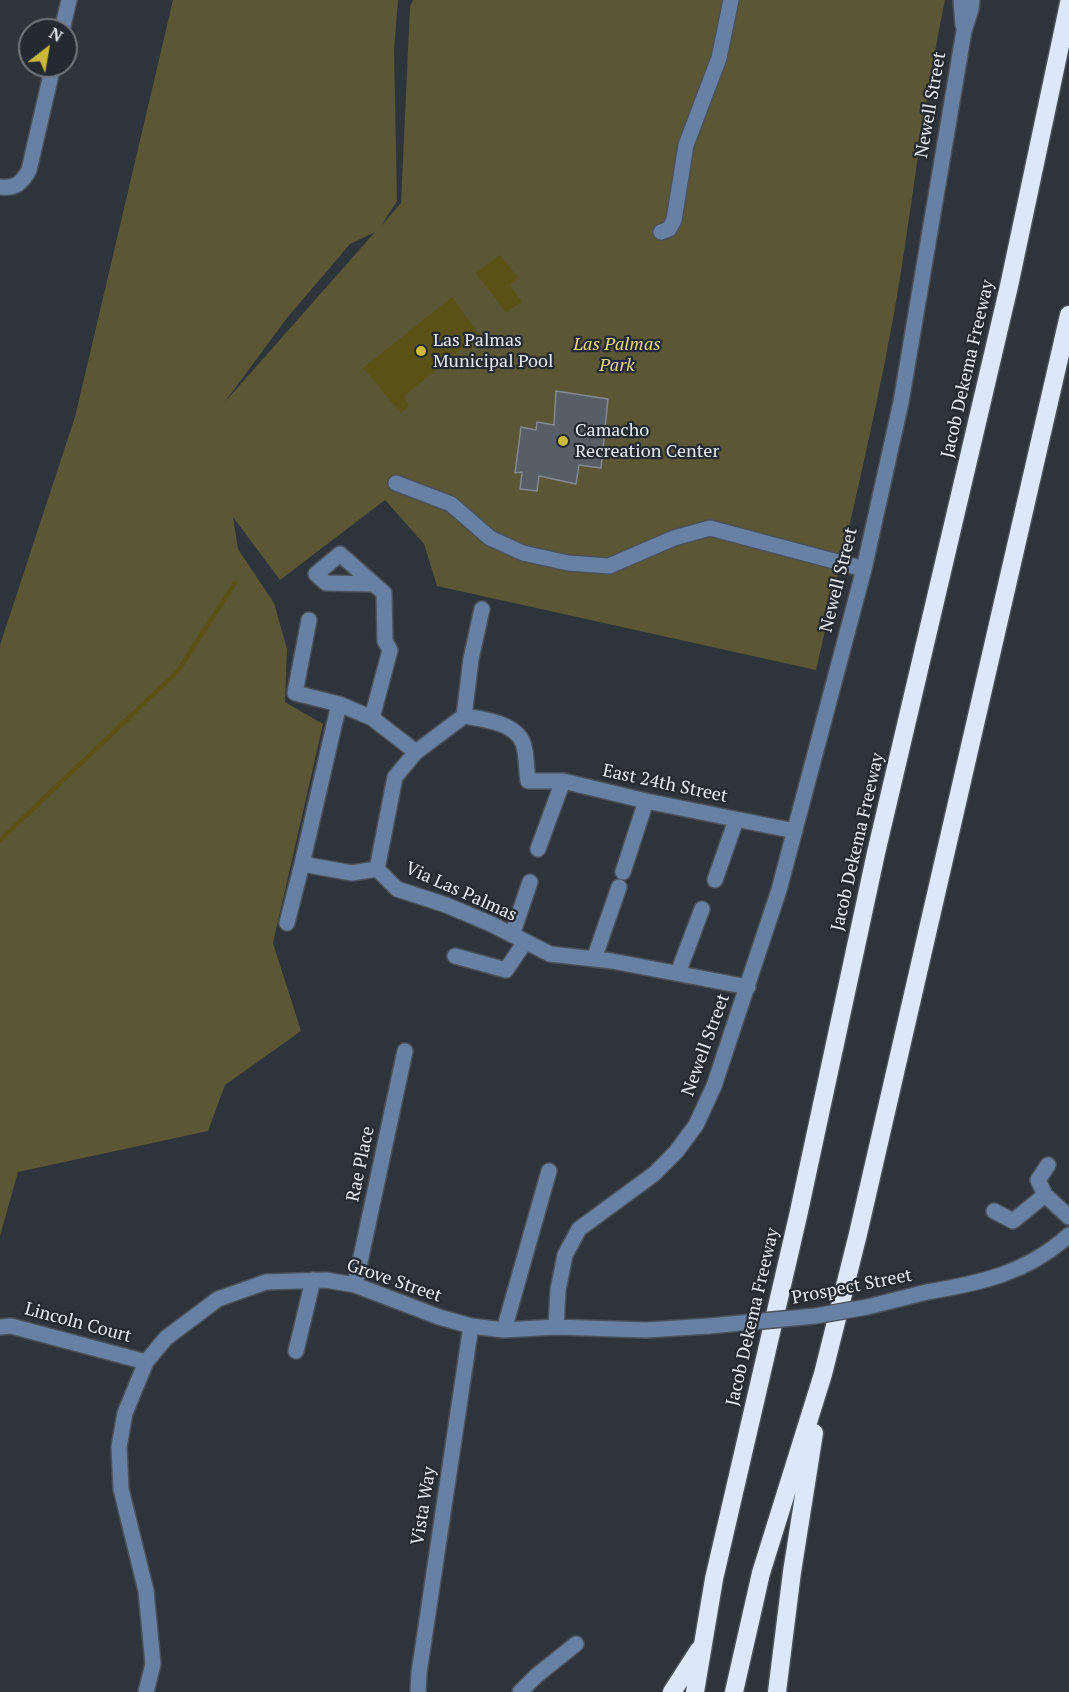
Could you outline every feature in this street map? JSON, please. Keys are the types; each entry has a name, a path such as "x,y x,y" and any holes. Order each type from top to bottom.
{"highway":[{"name":"Jacob Dekema Freeway","path":"694,1692 714,1579 798,1216 876,853 1009,286 1069,3"},
{"path":"734,1692 761,1573 823,1374 860,1223 1069,315"},
{"path":"777,1692 792,1572 823,1374"},
{"path":"672,1692 703,1643"}],"street":[{"path":"65,18 69,0"},
{"path":"661,232 669,229 674,220 686,145 719,58 731,0"},
{"name":"Newell Street","path":"961,0 964,31"},
{"name":"Newell Street","path":"556,1327 558,1290 565,1256 579,1229 654,1174 676,1152 696,1125 714,1086 779,890 864,569 901,402 964,31 972,0"},
{"path":"0,187 15,186 24,179 29,170 50,78"},
{"path":"396,483 451,504 490,538 523,553 568,563 609,566 674,538 710,528 864,569"},
{"path":"372,718 390,650 385,641 384,593 373,584"},
{"path":"464,716 471,658 482,609"},
{"path":"309,620 295,693 339,704 372,718 416,753"},
{"path":"287,923 339,704"},
{"name":"East 24th Street","path":"464,716 494,720 515,732 523,741 528,781 563,781 646,801 795,831"},
{"name":"Via Las Palmas","path":"464,716 416,753 395,777 377,869 397,889 446,905 550,954 594,959 748,987"},
{"path":"538,849 563,781"},
{"path":"594,959 646,801"},
{"path":"715,880 736,820"},
{"path":"302,864 352,873 377,869"},
{"path":"455,956 506,970 519,938 530,882"},
{"path":"678,973 702,909"},
{"name":"Rae Place","path":"355,1285 405,1051"},
{"path":"1048,1165 1038,1180 1046,1195 1069,1217"},
{"path":"504,1330 549,1171"},
{"path":"994,1210 1014,1221 1046,1195"},
{"name":"Prospect Street","path":"556,1327 646,1330 709,1326 815,1316 867,1307 927,1292 978,1283 1020,1268 1069,1235"},
{"path":"296,1351 313,1280"},
{"name":"Grove Street","path":"146,1692 153,1664 146,1591 121,1489 119,1448 125,1413 146,1362 166,1338 218,1299 266,1282 313,1280 355,1285 438,1317 471,1326 504,1330 556,1327"},
{"name":"Lincoln Court","path":"0,1327 11,1326 146,1362"},
{"name":"Vista Way","path":"418,1692 471,1326"},
{"path":"520,1692 576,1644"}],"green space":[{"name":"Las Palmas Park","path":"173,0 398,0 394,50 397,201 381,226 401,203 410,6 413,0 945,0 930,78 894,314 857,493 816,670 437,586 424,544 385,500 280,580 233,517 238,549 274,603 287,649 285,702 323,724 273,943 301,1031 225,1085 208,1131 18,1172 0,1236 0,645 75,417","holes":["375,232 224,403 287,318 350,244"]}],"shaded area":[{"path":"500,255 518,278 510,285 522,302 506,312 476,273"},
{"name":"Las Palmas Municipal Pool","path":"452,297 479,335 404,396 409,406 401,413 363,368"}],"building":[{"path":"556,391 608,399 601,468 579,465 576,484 539,476 537,491 520,489 522,472 515,473 521,427 536,430 537,422 554,425"}],"waterway":[{"path":"0,840 178,671 235,583"}],"place":[{"name":"Las Palmas Municipal Pool","path":"421,351"},
{"name":"Camacho Recreation Center","path":"563,441"}]}
